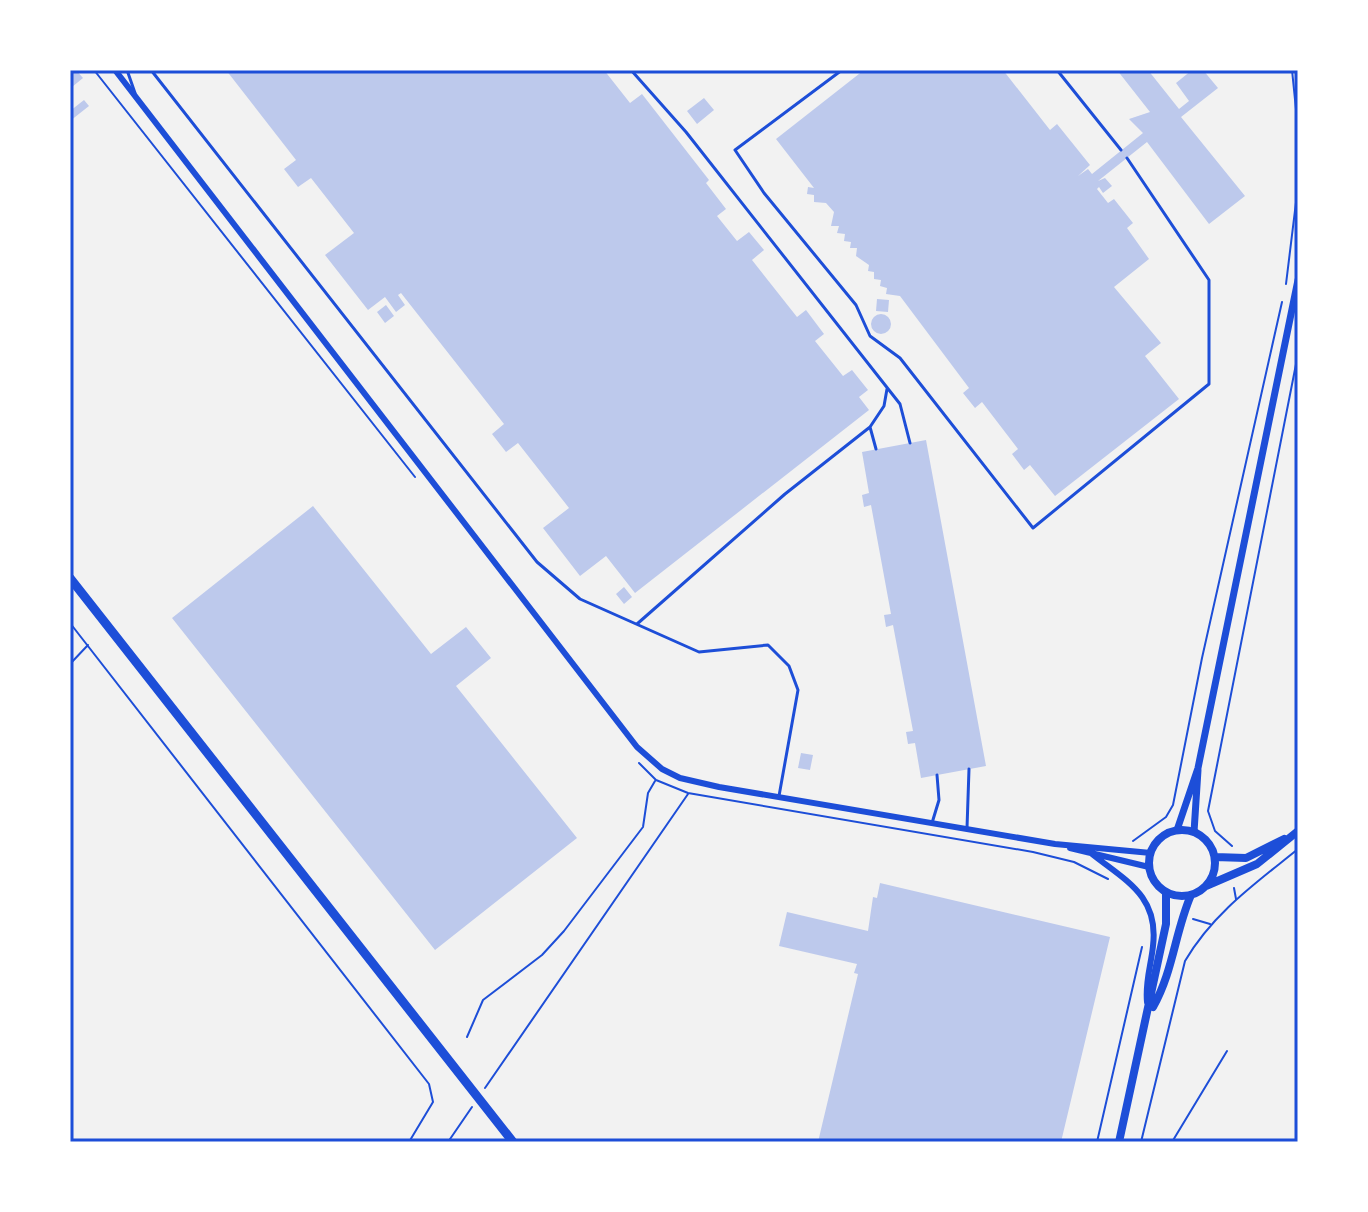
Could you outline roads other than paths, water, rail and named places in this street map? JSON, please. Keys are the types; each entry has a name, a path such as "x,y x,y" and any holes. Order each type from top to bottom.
{"main road":[{"path":"70,578 513,1142"},
{"path":"1119,1142 1149,1015 1168,913 1166,892 1152,877 1149,867 1151,853 1161,838 1177,830 1194,832 1211,846 1215,868 1206,886"},
{"path":"1215,857 1246,858 1267,850 1298,830"},
{"path":"1149,1015 1167,983 1182,916 1191,895 1257,864 1298,830"},
{"path":"1166,892 1191,895"}],"street":[{"path":"115,70 637,747 662,769 692,781 1055,844 1149,867"},
{"path":"1177,830 1198,768 1298,280"},
{"path":"1194,832 1198,768"},
{"path":"1055,844 1151,853"},
{"path":"1092,854 1138,888 1152,914 1153,947 1145,982 1149,1015"}],"lane":[{"path":"127,70 138,100"},
{"path":"151,70 537,562 580,599 699,652 768,645 789,666 798,690 778,797"},
{"path":"631,70 686,132 900,404 910,443"},
{"path":"842,70 735,150 764,193 856,305 870,336 900,358 1033,528 1209,384 1209,280 1127,158"},
{"path":"1057,70 1121,150"},
{"path":"637,624 785,494 870,427 884,406 887,389"},
{"path":"870,427 876,449"},
{"path":"967,828 969,769"},
{"path":"932,823 939,800 937,775"}]}
